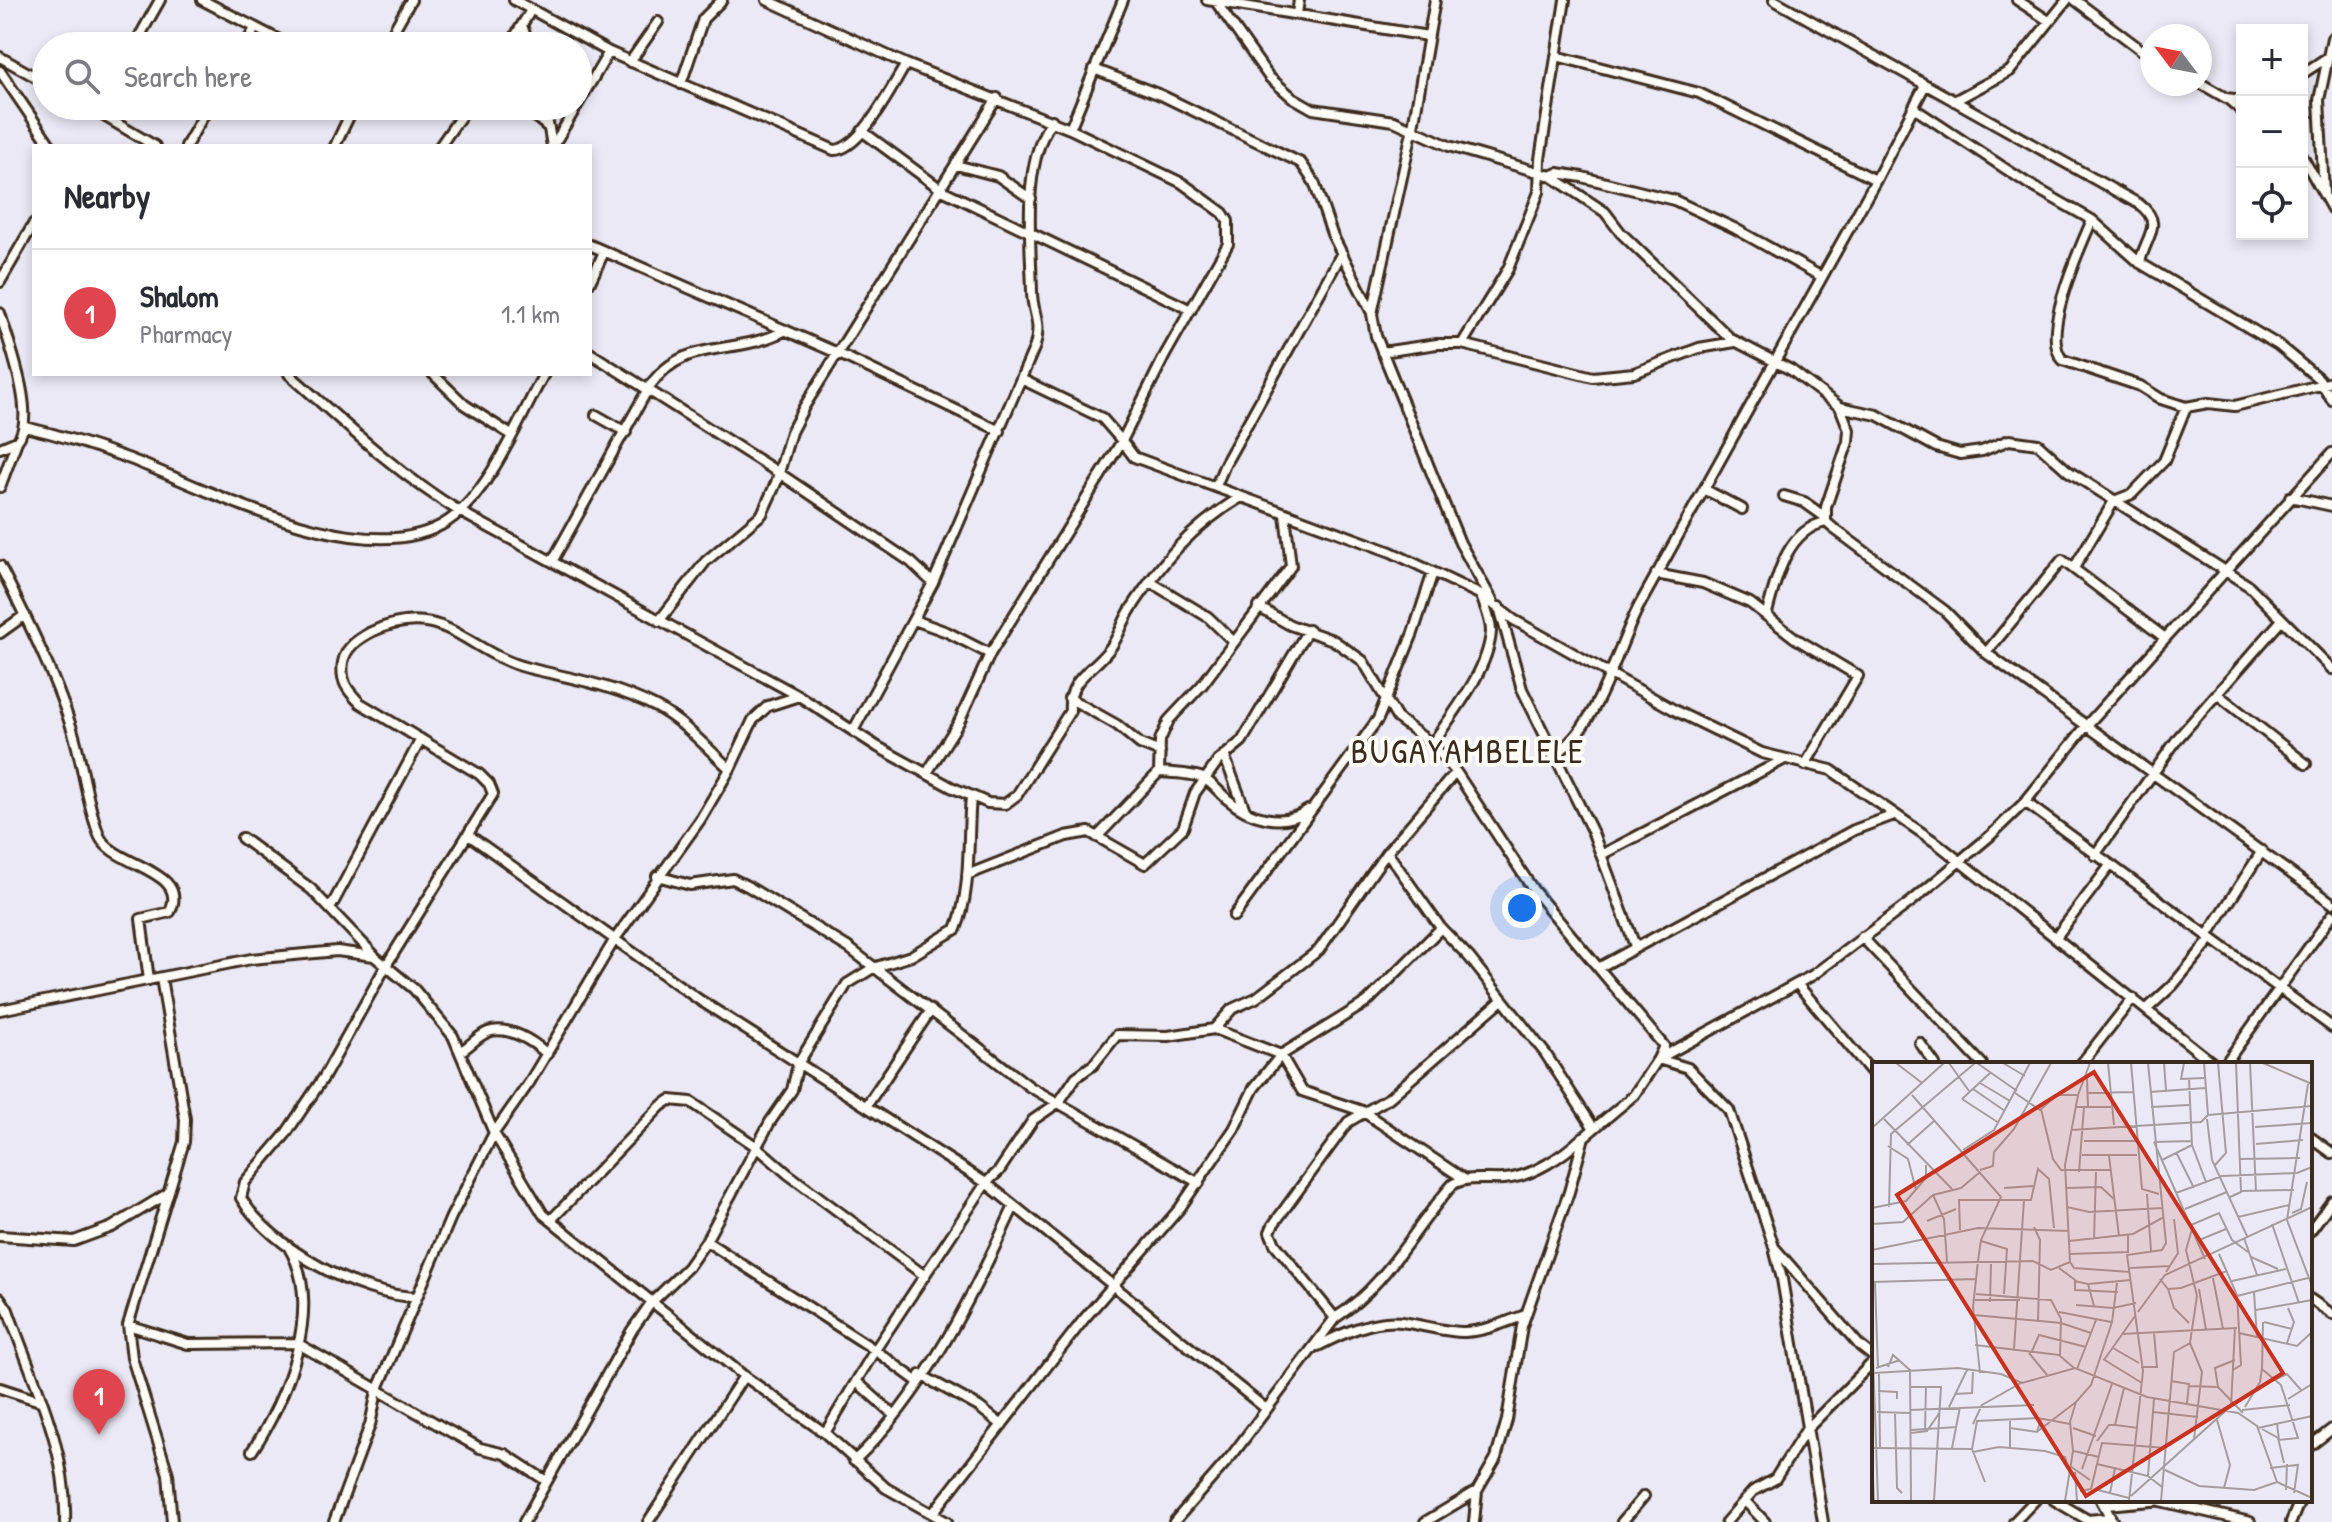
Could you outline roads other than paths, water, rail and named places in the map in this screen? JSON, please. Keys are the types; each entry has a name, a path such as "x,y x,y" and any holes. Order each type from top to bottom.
{"street":[{"path":"142,32 160,0"},
{"path":"202,0 259,32"},
{"path":"393,32 411,0"},
{"path":"514,0 572,32"},
{"path":"681,84 703,19 722,0"},
{"path":"767,0 906,64 1052,120 1182,183 1223,213 1228,221 1228,244 1122,441 990,654 959,722 927,773"},
{"path":"1070,129 1123,0"},
{"path":"1297,14 1299,0"},
{"path":"1372,314 1413,127 1435,0"},
{"path":"1462,344 1508,269 1532,212 1565,0"},
{"path":"1774,0 2146,209 2153,219 2154,231 2140,263"},
{"path":"2017,0 2049,21"},
{"path":"1954,101 2010,71 2067,0"},
{"path":"2075,0 2140,49"},
{"path":"1212,1 1428,36"},
{"path":"1212,1 1269,77 1292,97 1313,109 1376,116 1413,127 1449,146 1551,176 1605,212 1630,242 1735,342 1774,360 1840,407 1877,415 1948,452 1971,454 2009,440 2038,444 2068,471 2249,586 2332,669"},
{"path":"518,32 531,10"},
{"path":"630,62 658,22"},
{"path":"522,25 524,32"},
{"path":"2324,193 2319,100 2332,38"},
{"path":"592,43 760,120 834,150 848,147 862,131 906,64"},
{"path":"592,80 609,52"},
{"path":"1556,56 1699,93 1876,180"},
{"path":"2308,70 2329,56"},
{"path":"0,57 32,75"},
{"path":"1094,69 1163,96 1301,163 1314,182 1321,207 1372,314 1382,352 1460,543 1496,605 1522,689 1601,855 1635,946"},
{"path":"0,71 32,118"},
{"path":"1553,756 1577,736 1611,675 1625,632 1915,109 1925,85"},
{"path":"2212,90 2236,106"},
{"path":"659,621 706,561 762,514 791,432 835,352 942,190 997,98"},
{"path":"2226,98 2236,99"},
{"path":"1915,109 2027,183 2092,220 2140,263 2278,345 2321,383 2332,400"},
{"path":"33,120 50,144"},
{"path":"113,120 152,144"},
{"path":"187,144 201,120"},
{"path":"336,144 347,120"},
{"path":"441,144 458,120"},
{"path":"539,120 550,129"},
{"path":"548,120 553,144"},
{"path":"554,144 568,120"},
{"path":"853,731 933,583 1000,431 1039,329 1032,294 1031,199 1036,151 1041,136 1052,120"},
{"path":"862,131 942,190 1191,310"},
{"path":"956,165 998,176 1031,199"},
{"path":"2308,166 2332,209"},
{"path":"1551,176 1582,177 1674,200 1822,277"},
{"path":"2092,220 2057,315 2054,337 2058,354 2063,360 2140,386 2161,399 2186,407 2208,403 2235,406 2332,382"},
{"path":"0,282 32,226"},
{"path":"592,246 835,352 1000,431"},
{"path":"592,278 604,252"},
{"path":"1216,486 1225,464 1342,253"},
{"path":"0,313 19,384 25,427 0,487"},
{"path":"553,560 649,387 672,361 707,350 752,344 786,330"},
{"path":"1382,352 1437,344 1462,344 1593,377 1634,373 1699,348 1735,342"},
{"path":"592,354 649,387 779,473 911,562 933,583"},
{"path":"291,376 382,457 417,485 459,511 799,696 853,731 971,797 999,804 1013,799 1063,725 1070,711 1069,698 1077,680 1111,647 1132,608 1190,531 1241,497"},
{"path":"435,376 465,405 510,434"},
{"path":"25,427 130,459 227,502 345,536 368,539 433,529 459,511 480,487 543,376"},
{"path":"1021,379 1102,418 1134,457 1154,467 1216,486 1391,552 1481,595 1611,675 1737,741 1783,760 1831,770 1961,862 2212,1062"},
{"path":"1767,613 1788,550 1826,519 1848,442 1849,430 1840,407"},
{"path":"2074,568 2114,501 2132,494 2164,461 2186,407"},
{"path":"596,415 626,432"},
{"path":"0,448 17,441"},
{"path":"1658,1059 1798,985 1961,862 2025,802 2087,725 2332,453"},
{"path":"1704,489 1742,509"},
{"path":"1784,496 1804,502 1945,611 1986,653 2332,903"},
{"path":"2290,497 2332,506"},
{"path":"1097,837 1159,772 1160,740 1169,720 1202,685 1291,566 1285,514"},
{"path":"1986,653 2062,560 2165,638"},
{"path":"0,566 42,648 73,731 100,839 113,854 155,872 170,891 173,906 170,912 141,919 149,980"},
{"path":"1234,916 1365,740 1387,703 1433,572"},
{"path":"1656,574 1703,583 1767,613 1795,638 1858,676 1805,765"},
{"path":"1152,583 1208,617 1233,641"},
{"path":"1432,744 1468,687 1490,636 1490,619 1481,595"},
{"path":"1174,1522 1233,1454 1265,1408 1317,1347 1335,1318 1355,1305 1413,1239 1450,1188 1464,1179 1520,1177 1571,1148 1634,1095 1664,1046 1600,967 1573,941 1534,891 1456,772 1432,744 1407,726 1387,703 1363,661 1333,640 1258,607"},
{"path":"0,633 25,615"},
{"path":"914,620 947,632 990,654"},
{"path":"2095,855 2152,771 2281,621"},
{"path":"417,1297 381,1293 346,1280 256,1220 241,1198 241,1190 316,1090 387,964 470,836 493,794 489,784 360,703 346,690 342,677 345,653 355,642 399,622 437,623 517,664 580,677 655,706 730,769"},
{"path":"967,875 1066,836 1089,832 1145,864 1183,828 1190,802 1204,779 1224,755 1242,741 1308,630"},
{"path":"2217,694 2306,764"},
{"path":"334,1522 370,1425 377,1391 464,1188 494,1133 547,1054 615,939 657,876 700,820 730,769 746,732 762,711 799,696"},
{"path":"1069,698 1117,725 1140,744 1160,752"},
{"path":"331,907 421,739"},
{"path":"1224,755 1245,810"},
{"path":"1601,855 1783,760"},
{"path":"1159,772 1204,779 1231,803 1259,817 1278,820 1300,816 1314,806"},
{"path":"1214,1029 1232,1009 1256,998 1319,950 1387,852 1456,772"},
{"path":"524,1522 545,1480 651,1303 688,1267 706,1241 792,1090 798,1064 847,984 873,968 911,956 956,929 967,875 966,827 971,797"},
{"path":"2025,802 2109,867 2281,987 2332,1027"},
{"path":"1600,967 1854,830 1894,815"},
{"path":"470,836 798,1064 986,1183 1265,1408"},
{"path":"242,838 331,907 374,956 387,964 434,1010 461,1051 494,1133 536,1204 551,1220 744,1376 825,1433 886,1488 947,1522"},
{"path":"2147,1009 2173,985 2209,937 2262,851"},
{"path":"1387,852 1441,928 1469,957 1545,1053 1593,1127"},
{"path":"2056,937 2109,867"},
{"path":"657,876 690,885 738,881 849,948 1030,1087 1199,1183"},
{"path":"2226,1062 2332,915"},
{"path":"933,1513 1084,1319 1116,1286 1199,1183 1234,1129 1254,1088 1281,1055 1367,1002 1441,928"},
{"path":"1862,937 1980,1062"},
{"path":"0,1010 292,954 337,951 374,956"},
{"path":"161,978 185,1119 180,1164 128,1325 132,1358 168,1474 172,1522"},
{"path":"1798,985 1872,1073"},
{"path":"2083,1062 2133,998"},
{"path":"1335,1318 1284,1256 1270,1232 1348,1122 1362,1111 1389,1098 1501,1001"},
{"path":"867,1105 931,1010"},
{"path":"825,1433 858,1383 875,1350 986,1183 999,1171 1033,1120 1059,1102 1076,1077 1093,1065 1117,1035 1168,1036 1214,1029 1281,1055 1302,1091 1362,1111 1464,1179"},
{"path":"461,1051 486,1032 495,1031 522,1037 547,1054"},
{"path":"1920,1043 1934,1062"},
{"path":"1658,1059 1688,1068 1729,1110 1782,1279 1823,1522"},
{"path":"551,1220 670,1100 691,1102 757,1147 798,1182 925,1276"},
{"path":"1474,1522 1477,1491 1502,1442 1525,1315 1569,1192 1584,1137"},
{"path":"2312,1138 2332,1153"},
{"path":"0,1236 74,1241 112,1227 168,1194"},
{"path":"2312,1228 2332,1201"},
{"path":"854,1461 894,1415 962,1314 1014,1206"},
{"path":"706,1241 919,1378 966,1399 1002,1425"},
{"path":"252,1451 286,1387 297,1343 304,1294 302,1276 285,1242"},
{"path":"1774,1247 1872,1357"},
{"path":"0,1298 8,1310 60,1457 66,1498 65,1522"},
{"path":"2312,1300 2332,1314"},
{"path":"1317,1347 1347,1332 1379,1324 1398,1322 1464,1332 1481,1330 1525,1315"},
{"path":"128,1325 188,1344 297,1343 480,1448 505,1454 545,1480"},
{"path":"1726,1522 1753,1491 1775,1479 1806,1430 1872,1361"},
{"path":"648,1522 744,1376"},
{"path":"858,1383 894,1415"},
{"path":"0,1388 40,1401"},
{"path":"2312,1444 2332,1429"},
{"path":"1425,1522 1477,1491"},
{"path":"1622,1522 1644,1496"},
{"path":"1745,1501 1765,1522"},
{"path":"2014,1522 2033,1502"},
{"path":"2057,1502 2088,1520 2111,1520 2103,1503"},
{"path":"2169,1502 2250,1522"},
{"path":"2291,1522 2299,1502"}],"place":[{"name":"Shalom","path":"99,1435"}],"district":[{"name":"BUGAYAMBELELE","path":"1468,751"}]}
